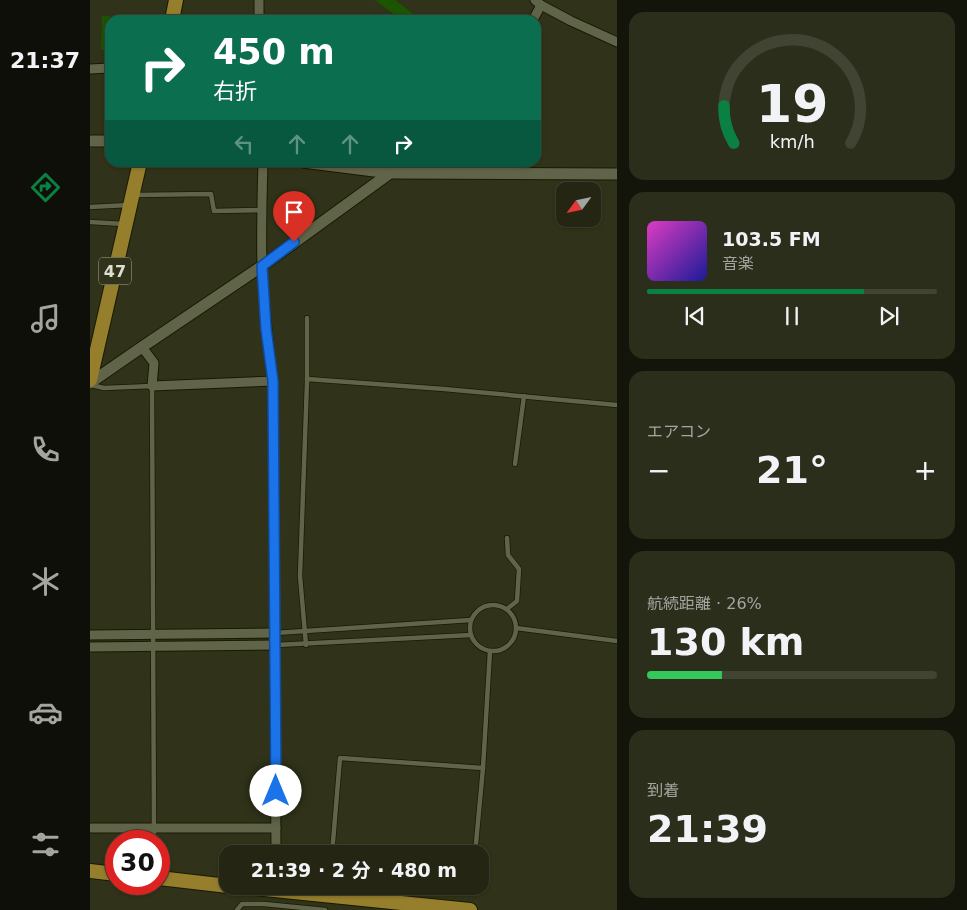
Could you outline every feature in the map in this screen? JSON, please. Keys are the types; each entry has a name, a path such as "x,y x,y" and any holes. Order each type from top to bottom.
{"main road":[{"path":"173,15 176,0"},
{"name":"47","path":"90,383 139,167"},
{"path":"90,871 105,873"},
{"path":"170,879 219,885"},
{"path":"312,895 354,903 470,910"}],"street":[{"path":"259,0 260,15"},
{"path":"534,15 538,2 617,42"},
{"path":"90,68 105,68"},
{"path":"90,141 105,141"},
{"path":"263,167 262,266 266,329 273,381 276,845"},
{"path":"374,167 395,173 518,168 617,174"},
{"path":"90,383 262,266 402,167"},
{"path":"142,347 154,363 152,386 273,381"},
{"path":"90,635 276,633"},
{"path":"90,647 276,646"},
{"path":"90,828 276,828"}],"lane":[{"path":"90,207 132,200 211,194 214,211 262,210"},
{"path":"90,222 126,224"},
{"path":"306,645 300,576 307,379 307,318"},
{"path":"307,379 617,405"},
{"path":"90,383 104,388 152,386 153,828"},
{"path":"515,464 524,396"},
{"path":"507,538 508,555 519,569 517,601 507,609"},
{"path":"486,606 500,606 512,614 516,628 515,636 505,648 490,651 478,645 471,635 472,620 480,609 486,606"},
{"path":"276,633 472,620"},
{"path":"516,628 617,641"},
{"path":"276,646 471,635"},
{"path":"476,845 483,768 490,651"},
{"path":"333,845 340,758 483,768"},
{"path":"237,910 242,904 264,904 325,910"}],"building":[{"path":"375,0 395,0 414,15 395,15"},
{"path":"102,16 105,16 105,50 101,50"}],"route":[{"path":"276,791 273,381 266,329 262,266 294,242"}]}
